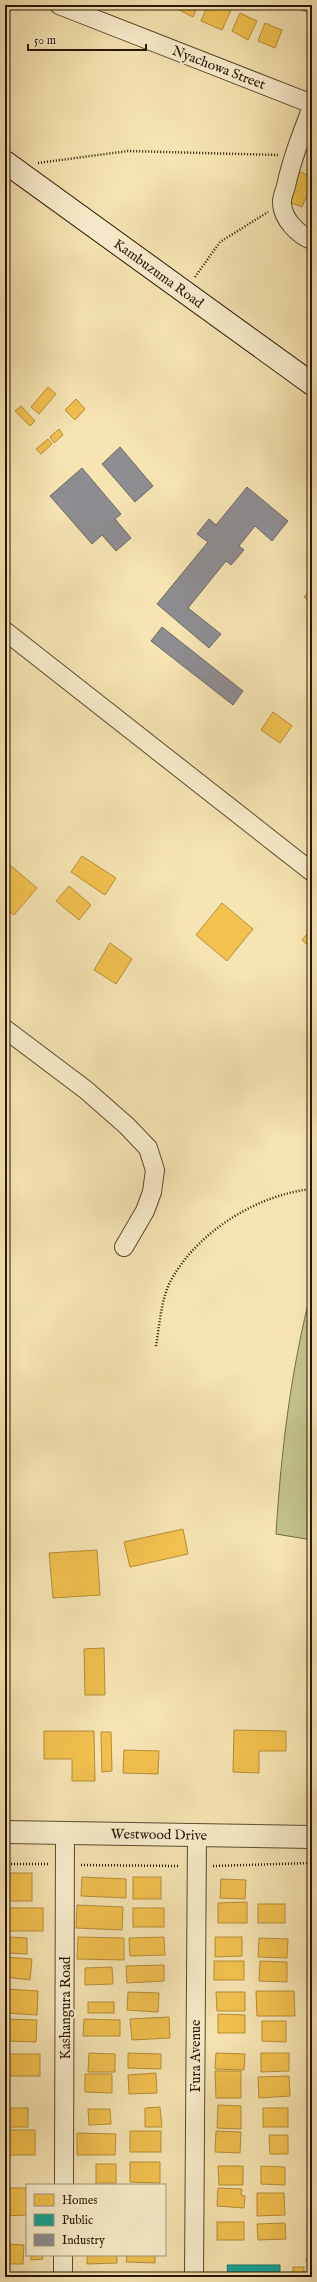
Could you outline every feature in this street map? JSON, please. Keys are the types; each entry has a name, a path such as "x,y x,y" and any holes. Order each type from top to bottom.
{"main road":[{"name":"Kambuzuma Road","path":"7,167 185,291 312,384"},
{"name":"Westwood Drive","path":"5,1832 312,1837"}],"street":[{"name":"Nyachowa Street","path":"58,5 312,104"},
{"path":"312,107 293,156 282,203 285,216 293,226 305,237 312,240"},
{"path":"5,631 312,872"},
{"path":"5,1029 86,1090 127,1126 148,1148 155,1170 152,1192 145,1211 124,1247"},
{"name":"Kashangura Road","path":"64,2184 65,1832"},
{"name":"Fura Avenue","path":"194,2277 197,1835"},
{"path":"62,2277 63,2256"}],"path":[{"path":"7,167 128,151 293,156"},
{"path":"185,291 220,242 282,203"},
{"path":"156,1346 163,1304 173,1276 196,1247 241,1211 290,1191 312,1189"},
{"path":"5,1864 197,1866 312,1863"}],"green space":[{"path":"312,1288 312,1540 276,1534 288,1410 298,1349"}],"building: Homes":[{"path":"179,5 198,5 193,17 177,9"},
{"path":"208,5 219,5 231,10 222,30 201,21"},
{"path":"303,5 312,5 312,14 301,10"},
{"path":"240,13 257,21 248,40 232,31"},
{"path":"265,23 282,30 275,48 258,41"},
{"path":"312,137 312,154 306,151"},
{"path":"298,171 312,177 312,183 302,207 286,201"},
{"path":"48,387 56,394 39,414 31,407"},
{"path":"76,399 85,409 75,420 65,410"},
{"path":"21,406 35,421 30,426 15,411"},
{"path":"59,429 63,435 54,443 50,437"},
{"path":"48,439 52,444 41,454 36,449"},
{"path":"310,590 312,592 312,604 304,597"},
{"path":"273,712 292,726 280,743 261,730"},
{"path":"82,856 116,878 105,895 71,872"},
{"path":"10,865 37,888 14,915 5,908 5,871"},
{"path":"69,886 91,905 79,920 56,901"},
{"path":"222,903 253,929 227,961 196,935"},
{"path":"312,928 312,949 302,940"},
{"path":"110,943 132,959 116,984 94,970"},
{"path":"183,1529 188,1554 130,1567 124,1542"},
{"path":"97,1550 100,1595 53,1598 49,1553"},
{"path":"104,1648 105,1695 85,1695 84,1649"},
{"path":"234,1730 286,1731 286,1751 259,1751 259,1773 233,1772"},
{"path":"44,1731 94,1731 95,1781 72,1781 72,1759 44,1759"},
{"path":"101,1732 111,1732 112,1771 102,1772"},
{"path":"124,1750 159,1751 158,1774 123,1773"},
{"path":"5,1873 32,1873 32,1901 5,1901"},
{"path":"82,1877 126,1879 126,1898 81,1896"},
{"path":"133,1877 161,1877 161,1899 133,1899"},
{"path":"221,1879 246,1880 245,1899 220,1898"},
{"path":"247,1902 247,1923 218,1923 218,1903"},
{"path":"258,1904 285,1904 285,1923 258,1923"},
{"path":"77,1905 123,1907 122,1930 76,1928"},
{"path":"5,1908 43,1908 43,1931 5,1931"},
{"path":"133,1908 164,1908 164,1927 133,1927"},
{"path":"10,1937 27,1938 27,1954 9,1953"},
{"path":"78,1937 124,1938 124,1960 77,1959"},
{"path":"164,1937 165,1955 130,1956 129,1938"},
{"path":"215,1937 242,1937 242,1956 215,1957"},
{"path":"259,1938 288,1939 287,1958 258,1957"},
{"path":"5,1957 32,1959 30,1980 5,1977"},
{"path":"214,1961 244,1961 244,1980 214,1980"},
{"path":"260,1961 287,1962 287,1982 259,1981"},
{"path":"164,1965 164,1981 127,1983 126,1966"},
{"path":"112,1967 113,1984 85,1985 85,1968"},
{"path":"5,1989 38,1991 37,2015 5,2013"},
{"path":"256,1991 294,1991 295,2016 257,2016"},
{"path":"128,1992 159,1993 158,2012 127,2010"},
{"path":"216,1992 245,1992 245,2011 217,2011"},
{"path":"88,2002 114,2002 114,2013 88,2013"},
{"path":"218,2014 245,2015 245,2033 218,2033"},
{"path":"169,2017 170,2038 132,2040 130,2019"},
{"path":"5,2019 37,2020 36,2042 5,2041"},
{"path":"84,2019 120,2020 120,2036 83,2036"},
{"path":"262,2021 286,2021 286,2042 262,2041"},
{"path":"89,2053 115,2054 115,2072 88,2072"},
{"path":"128,2053 161,2054 161,2069 128,2068"},
{"path":"216,2053 245,2054 244,2070 215,2069"},
{"path":"261,2053 289,2053 289,2071 261,2072"},
{"path":"5,2054 40,2054 40,2076 5,2076"},
{"path":"215,2071 241,2071 241,2098 216,2098"},
{"path":"156,2073 157,2093 129,2094 128,2075"},
{"path":"85,2074 112,2074 112,2093 85,2092"},
{"path":"289,2076 290,2096 259,2098 258,2077"},
{"path":"218,2105 241,2106 241,2129 217,2128"},
{"path":"160,2107 162,2127 145,2127 145,2108"},
{"path":"5,2108 28,2108 28,2127 5,2127"},
{"path":"263,2108 288,2108 288,2127 263,2127"},
{"path":"88,2109 110,2109 111,2124 89,2125"},
{"path":"5,2130 35,2130 35,2155 5,2155"},
{"path":"130,2131 161,2131 161,2152 130,2152"},
{"path":"216,2131 241,2132 240,2153 215,2152"},
{"path":"77,2133 116,2134 115,2155 77,2155"},
{"path":"269,2135 288,2135 288,2154 270,2154"},
{"path":"130,2162 160,2162 160,2183 130,2182"},
{"path":"96,2164 116,2164 116,2183 96,2183"},
{"path":"218,2166 243,2166 243,2185 219,2185"},
{"path":"261,2166 285,2167 285,2185 261,2184"},
{"path":"5,2188 26,2188 26,2215 5,2216"},
{"path":"218,2188 242,2189 241,2195 245,2196 244,2208 217,2206"},
{"path":"257,2193 284,2193 285,2215 257,2216"},
{"path":"217,2222 244,2222 244,2240 217,2240"},
{"path":"285,2223 286,2239 258,2240 257,2224"},
{"path":"5,2244 24,2245 23,2264 5,2264"},
{"path":"31,2256 42,2256 43,2259 31,2260"},
{"path":"87,2256 117,2256 117,2263 87,2264"},
{"path":"127,2256 155,2256 155,2263 126,2262"},
{"path":"312,2257 312,2276 306,2259"},
{"path":"293,2267 304,2267 304,2277 293,2277"}],"building: Public":[{"path":"227,2265 280,2265 280,2277 228,2277"}],"building: Industry":[{"path":"120,447 153,486 135,502 102,464"},
{"path":"82,468 121,514 115,519 131,538 116,551 102,535 92,544 50,496"},
{"path":"247,487 288,521 272,541 255,526 239,546 244,550 231,565 226,561 188,608 221,634 209,648 157,604 208,542 197,534 209,519 216,525"},
{"path":"162,627 243,691 233,705 151,641"}]}
